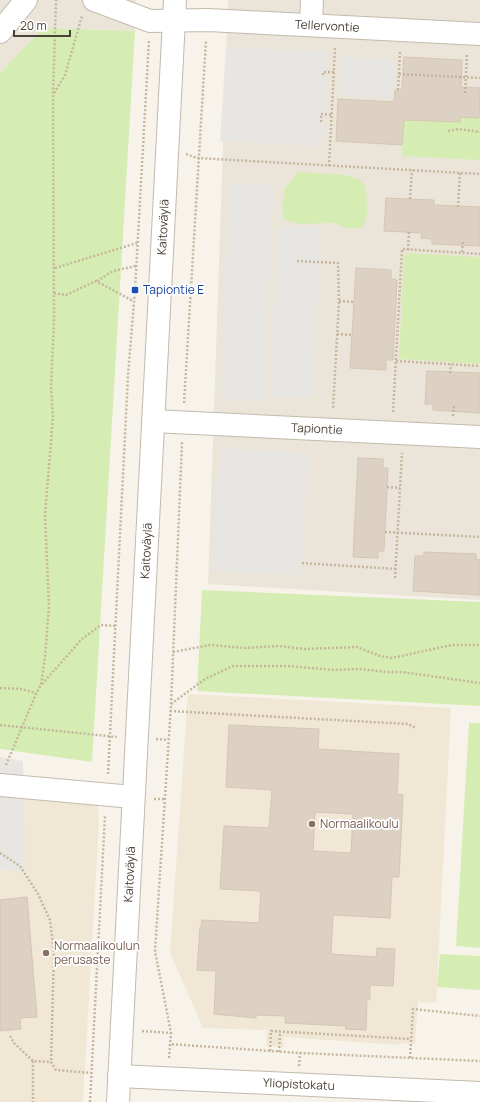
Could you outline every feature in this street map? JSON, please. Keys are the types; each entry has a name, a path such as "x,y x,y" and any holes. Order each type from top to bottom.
{"street":[{"path":"0,32 26,0"},
{"path":"311,25 312,0"},
{"path":"88,7 150,21"},
{"name":"Tellervontie","path":"150,21 174,10 208,20 480,34"},
{"name":"Kaitoväylä","path":"118,1102 174,10"},
{"name":"Tapiontie","path":"153,421 398,426 480,437"},
{"path":"1,779 106,796 133,797"},
{"name":"Yliopistokatu","path":"119,1076 480,1093"}],"path":[{"path":"41,685 49,606 45,516 53,417 51,387 55,268 54,94 56,0"},
{"path":"54,94 66,75 88,7"},
{"path":"168,1078 170,1033 155,951 171,705 183,422 198,158 208,20"},
{"path":"90,1102 128,375 136,266 150,21"},
{"path":"329,166 335,48"},
{"path":"398,90 400,51"},
{"path":"464,93 467,54"},
{"path":"323,75 323,72 334,72"},
{"path":"399,74 480,78"},
{"path":"321,122 321,114 332,115"},
{"path":"448,131 459,129 480,132"},
{"path":"143,152 190,154 198,158 480,174"},
{"path":"410,199 412,170"},
{"path":"458,207 460,173"},
{"path":"408,232 408,250"},
{"path":"462,252 463,240"},
{"path":"55,268 137,243"},
{"path":"395,578 400,488 396,361 402,249 480,254"},
{"path":"297,260 338,263 339,301 333,416"},
{"path":"54,293 66,295 113,271 136,266"},
{"path":"96,281 133,302"},
{"path":"339,301 354,302"},
{"path":"337,334 352,335"},
{"path":"396,361 480,366"},
{"path":"450,373 451,364"},
{"path":"387,487 400,488"},
{"path":"385,532 480,537"},
{"path":"302,563 396,569"},
{"path":"1,779 41,685 82,639 101,624 116,626"},
{"path":"173,652 210,646 245,648 279,646 304,649 357,647 380,656 392,658 452,645 480,644"},
{"path":"171,705 205,679 233,666 288,666 334,670 360,669 402,672 480,683"},
{"path":"0,688 21,689 36,694"},
{"path":"170,712 408,724 416,728"},
{"path":"0,725 168,740"},
{"path":"0,853 20,866 38,894 50,920 54,952 51,1062 56,1070 91,1073"},
{"path":"410,1058 413,1009 480,1016"},
{"path":"270,1051 271,1031 411,1039"},
{"path":"279,1052 280,1032"},
{"path":"10,1036 14,1043 33,1061 51,1062"},
{"path":"170,1044 279,1052 480,1061"},
{"path":"33,1061 33,1102"}],"shaded area":[{"path":"0,0 136,0 135,31 43,28 0,73"},
{"path":"228,0 480,0 480,600 208,584"},
{"path":"226,48 327,51 322,146 220,141"},
{"path":"341,57 394,59 392,98 339,95"},
{"path":"230,183 274,185 262,401 219,399"},
{"path":"278,226 320,227 313,398 270,397"},
{"path":"220,448 309,454 301,576 212,570"},
{"name":"Normaalikoulu","path":"188,694 451,708 436,1003 418,1002 415,1044 399,1043 399,1045 284,1037 283,1047 266,1046 267,1030 203,1028 170,953"},
{"path":"0,757 23,761 25,872 0,869"},
{"name":"Normaalikoulun perusaste","path":"0,791 92,802 98,806 99,820 83,1102 0,1102"}],"green space":[{"path":"43,28 135,31 92,762 0,749 0,73"},
{"path":"460,111 480,112 480,160 402,156 404,120 459,122"},
{"path":"298,172 346,175 360,180 366,188 367,216 364,224 360,228 347,228 334,223 299,224 284,219 282,208 285,188"},
{"path":"407,253 480,257 480,364 399,359 404,256"},
{"path":"202,590 480,602 480,706 197,691"},
{"path":"469,723 480,723 480,948 456,946"},
{"path":"440,954 480,956 480,990 437,987"}],"building":[{"path":"404,57 462,60 461,87 480,88 479,118 460,117 460,122 404,120 402,145 336,141 338,99 394,102 395,90 402,90"},
{"path":"386,198 434,200 434,205 480,207 480,246 432,244 432,239 421,238 422,233 384,231"},
{"path":"356,268 391,270 391,279 397,280 393,360 386,360 386,370 350,368"},
{"path":"427,371 480,373 480,413 433,410 433,404 425,404"},
{"path":"358,458 383,459 383,468 388,468 384,551 378,551 378,558 353,557"},
{"path":"424,552 476,554 476,559 480,560 480,595 413,591 415,556 424,556"},
{"path":"229,725 319,729 318,749 399,754 397,794 403,795 399,877 392,877 390,918 333,915 331,954 376,957 377,948 395,949 393,986 370,985 370,1000 367,999 366,1030 345,1029 346,1026 285,1023 285,1016 256,1015 256,1018 214,1014 216,971 197,970 200,927 202,920 259,923 261,891 220,889 224,826 269,828 272,790 226,787","holes":["315,812 353,814 351,853 313,851"]},
{"path":"27,897 37,1017 20,1018 21,1029 0,1031 0,900"}],"place":[{"name":"Tapiontie E","path":"135,290"},
{"name":"Normaalikoulu","path":"312,824"},
{"name":"Normaalikoulun perusaste","path":"46,953"}]}
